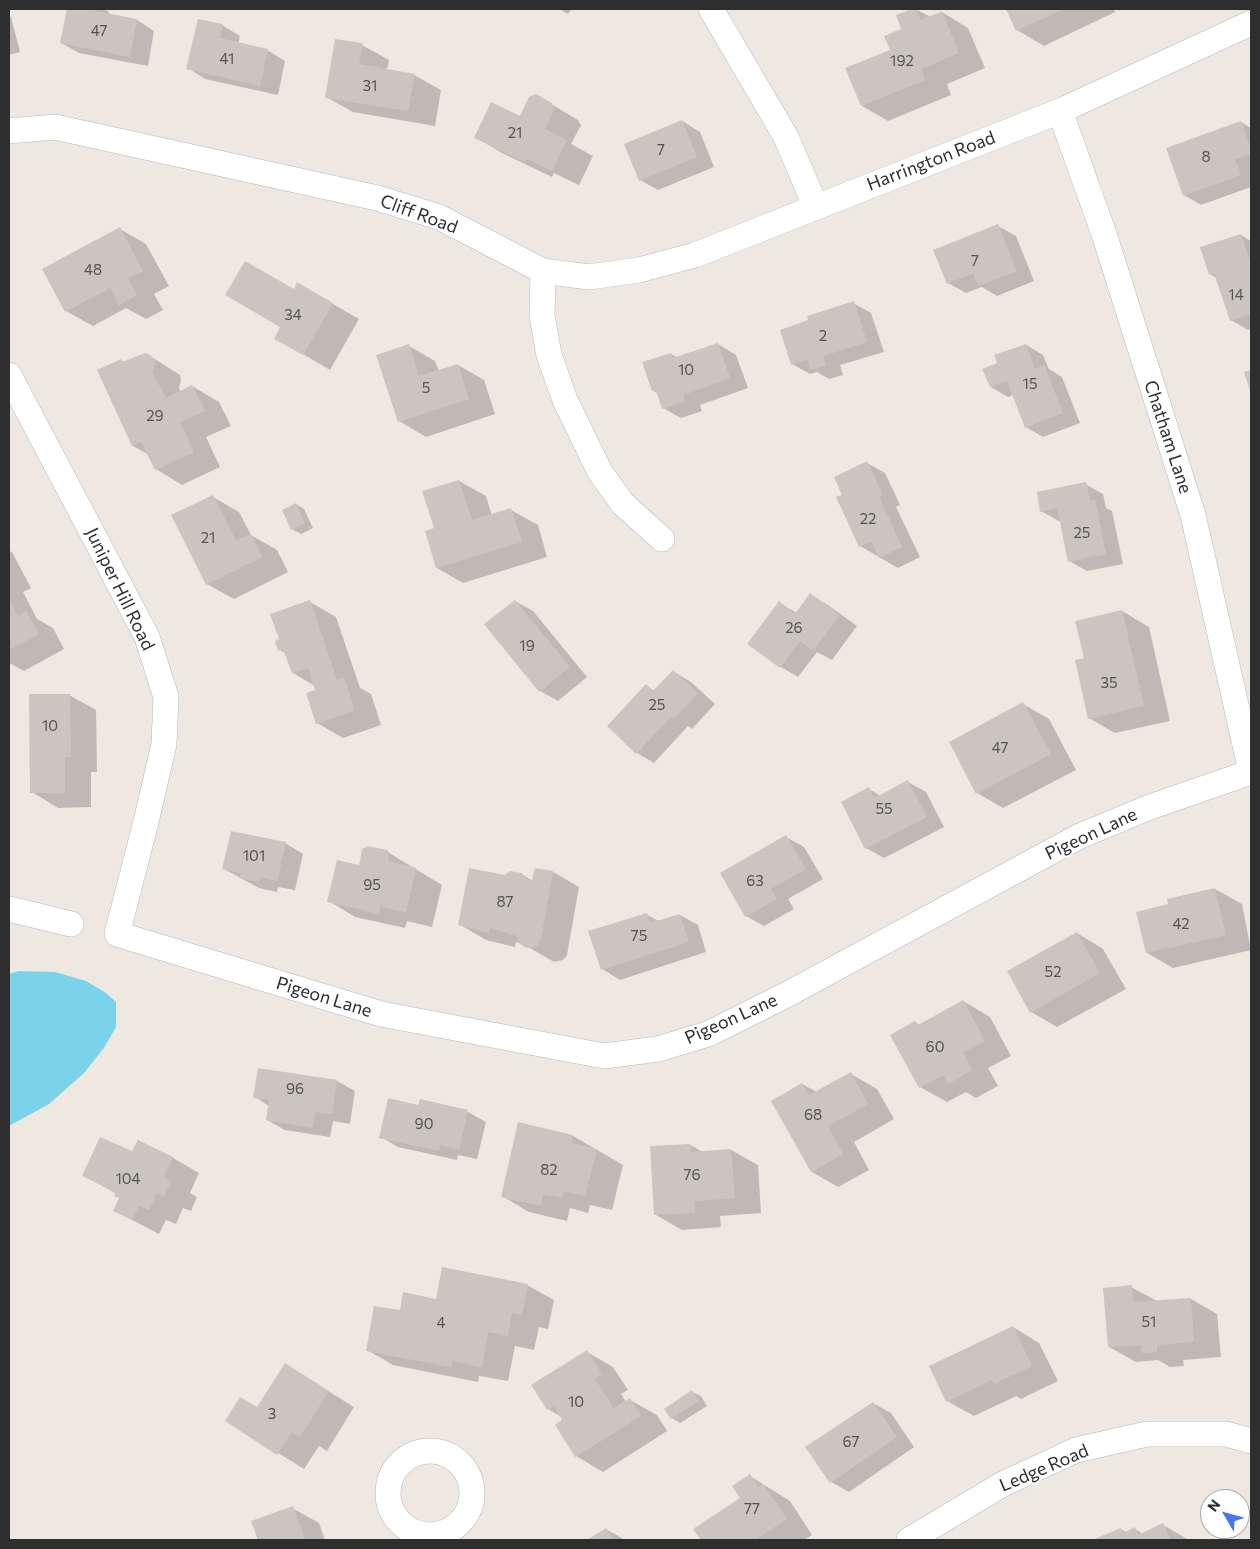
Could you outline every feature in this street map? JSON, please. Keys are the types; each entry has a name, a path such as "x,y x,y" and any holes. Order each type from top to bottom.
{"street":[{"path":"710,9 786,137 816,207"},
{"name":"Harrington Road","path":"816,207 1060,111 1251,23"},
{"name":"Chatham Lane","path":"1060,111 1105,237 1193,516 1251,772"},
{"name":"Cliff Road","path":"9,131 55,127 377,198 439,217 543,271 589,278 639,270 694,255 816,207"},
{"path":"543,271 542,315 549,355 565,400 600,472 623,504 662,539"},
{"name":"Juniper Hill Road","path":"9,375 147,637 166,697 164,744 117,934"},
{"name":"Pigeon Lane","path":"117,934 381,1014 604,1056 658,1049 708,1034 1080,836 1150,807 1251,772"},
{"path":"9,909 71,924"},
{"name":"Ledge Road","path":"910,1540 1003,1484 1076,1450 1146,1434 1226,1434 1251,1441"}],"water":[{"path":"19,971 55,972 86,981 106,993 116,1002 116,1027 104,1048 84,1073 49,1104 9,1126 9,974"}],"building":[{"path":"67,9 91,9 137,19 130,57 60,43"},
{"path":"916,9 921,20 942,11 959,53 921,69 925,80 861,106 845,68 890,50 884,36 901,29 896,15"},
{"path":"1006,9 1064,9 1016,31"},
{"path":"198,19 223,24 220,38 268,49 260,86 186,69"},
{"path":"335,39 363,43 359,64 415,74 408,111 325,98"},
{"path":"536,94 552,103 554,110 545,129 567,140 552,171 527,159 525,162 474,138 491,102 520,116 529,97"},
{"path":"682,120 697,157 639,181 624,144"},
{"path":"1241,121 1251,154 1235,159 1241,175 1183,196 1166,148"},
{"path":"998,224 1017,271 978,286 973,273 947,284 933,250"},
{"path":"120,227 143,271 128,278 137,295 119,305 110,288 65,312 42,269"},
{"path":"1241,234 1249,258 1251,257 1251,314 1230,321 1214,273 1209,275 1200,247"},
{"path":"245,261 294,289 297,282 333,303 303,355 274,339 280,327 225,295"},
{"path":"854,301 867,342 823,356 826,365 811,370 807,359 791,365 780,330 808,320 807,316"},
{"path":"718,343 730,378 683,395 685,401 662,409 656,390 652,391 642,362 671,353 673,358"},
{"path":"409,344 419,376 458,364 469,399 398,422 376,355"},
{"path":"1026,344 1035,369 1044,365 1063,413 1025,428 1007,381 990,387 982,369 997,363 994,355"},
{"path":"145,353 154,359 155,364 152,372 166,398 192,385 205,411 180,422 194,452 155,470 141,442 132,446 97,370 121,359 122,362"},
{"path":"1251,370 1251,394 1244,372"},
{"path":"867,461 883,495 879,497 902,547 879,558 871,541 859,547 836,497 842,495 834,477"},
{"path":"459,480 472,520 511,508 522,542 436,568 425,531 434,528 422,491"},
{"path":"1086,482 1090,501 1095,500 1106,554 1068,562 1057,508 1040,512 1037,492"},
{"path":"213,495 236,541 251,534 262,557 206,585 171,515"},
{"path":"296,503 305,523 291,530 282,510"},
{"path":"810,593 840,615 813,651 800,641 780,668 747,644 779,601 795,614"},
{"path":"9,599 18,616 26,611 39,634 9,650"},
{"path":"310,600 337,680 344,677 355,710 316,724 306,693 315,690 308,668 292,673 283,649 278,651 275,641 279,639 270,614"},
{"path":"515,600 570,667 539,692 484,624"},
{"path":"1122,610 1144,706 1088,719 1075,660 1084,658 1075,621"},
{"path":"673,670 698,693 674,719 671,717 636,754 607,726 646,684 653,691"},
{"path":"29,694 70,694 71,757 65,757 65,793 30,793"},
{"path":"1023,702 1051,754 976,794 949,742"},
{"path":"908,780 927,817 865,849 841,802 869,787 874,798"},
{"path":"231,831 286,842 277,881 261,877 259,882 239,878 241,873 222,869"},
{"path":"786,835 806,869 771,889 777,899 745,917 720,873"},
{"path":"368,846 387,850 389,853 388,861 416,868 406,912 380,907 379,914 327,902 337,860 359,865 362,849"},
{"path":"469,868 505,875 510,871 522,873 526,879 532,880 535,868 553,871 541,939 537,946 526,948 520,944 517,936 490,928 489,933 458,925"},
{"path":"1215,888 1226,935 1146,953 1136,912 1168,904 1167,899"},
{"path":"647,913 650,923 680,914 689,942 601,970 588,931"},
{"path":"1077,932 1100,973 1030,1013 1007,971"},
{"path":"963,1000 985,1041 963,1053 972,1070 948,1084 943,1075 919,1088 890,1035 915,1021 918,1025"},
{"path":"258,1068 337,1080 332,1114 315,1112 312,1128 266,1120 269,1100 253,1098"},
{"path":"851,1072 868,1104 828,1126 843,1154 811,1172 771,1101 802,1083 809,1095"},
{"path":"388,1098 418,1105 420,1099 468,1110 459,1150 440,1145 439,1151 379,1138"},
{"path":"518,1122 573,1135 571,1143 597,1149 585,1196 564,1191 562,1198 543,1194 541,1206 501,1197"},
{"path":"100,1137 132,1151 138,1140 173,1157 164,1177 171,1181 164,1197 157,1193 149,1210 139,1206 132,1220 113,1211 119,1198 114,1196 116,1192 82,1176"},
{"path":"690,1144 691,1152 731,1149 735,1198 694,1201 695,1213 654,1215 650,1146"},
{"path":"442,1267 528,1284 522,1315 512,1313 508,1336 488,1332 482,1367 453,1361 451,1367 366,1351 374,1306 400,1310 403,1292 436,1299"},
{"path":"1132,1285 1133,1302 1191,1298 1194,1342 1157,1345 1157,1352 1142,1353 1141,1345 1108,1347 1103,1288"},
{"path":"1013,1326 1032,1366 994,1384 992,1380 946,1402 929,1366"},
{"path":"587,1350 602,1374 595,1379 614,1408 630,1398 641,1416 575,1457 555,1425 562,1420 554,1406 547,1410 531,1385"},
{"path":"285,1363 329,1391 300,1437 292,1432 277,1455 225,1421 240,1397 257,1407"},
{"path":"692,1390 699,1401 671,1419 664,1409"},
{"path":"873,1402 897,1437 830,1483 805,1447"},
{"path":"750,1474 758,1487 763,1484 787,1519 755,1540 701,1540 693,1529 740,1498 732,1486"},
{"path":"293,1506 305,1540 258,1540 251,1521"},
{"path":"1163,1523 1170,1540 1092,1540 1121,1528 1123,1533 1135,1527 1138,1535"},
{"path":"606,1528 614,1540 587,1540"}]}
